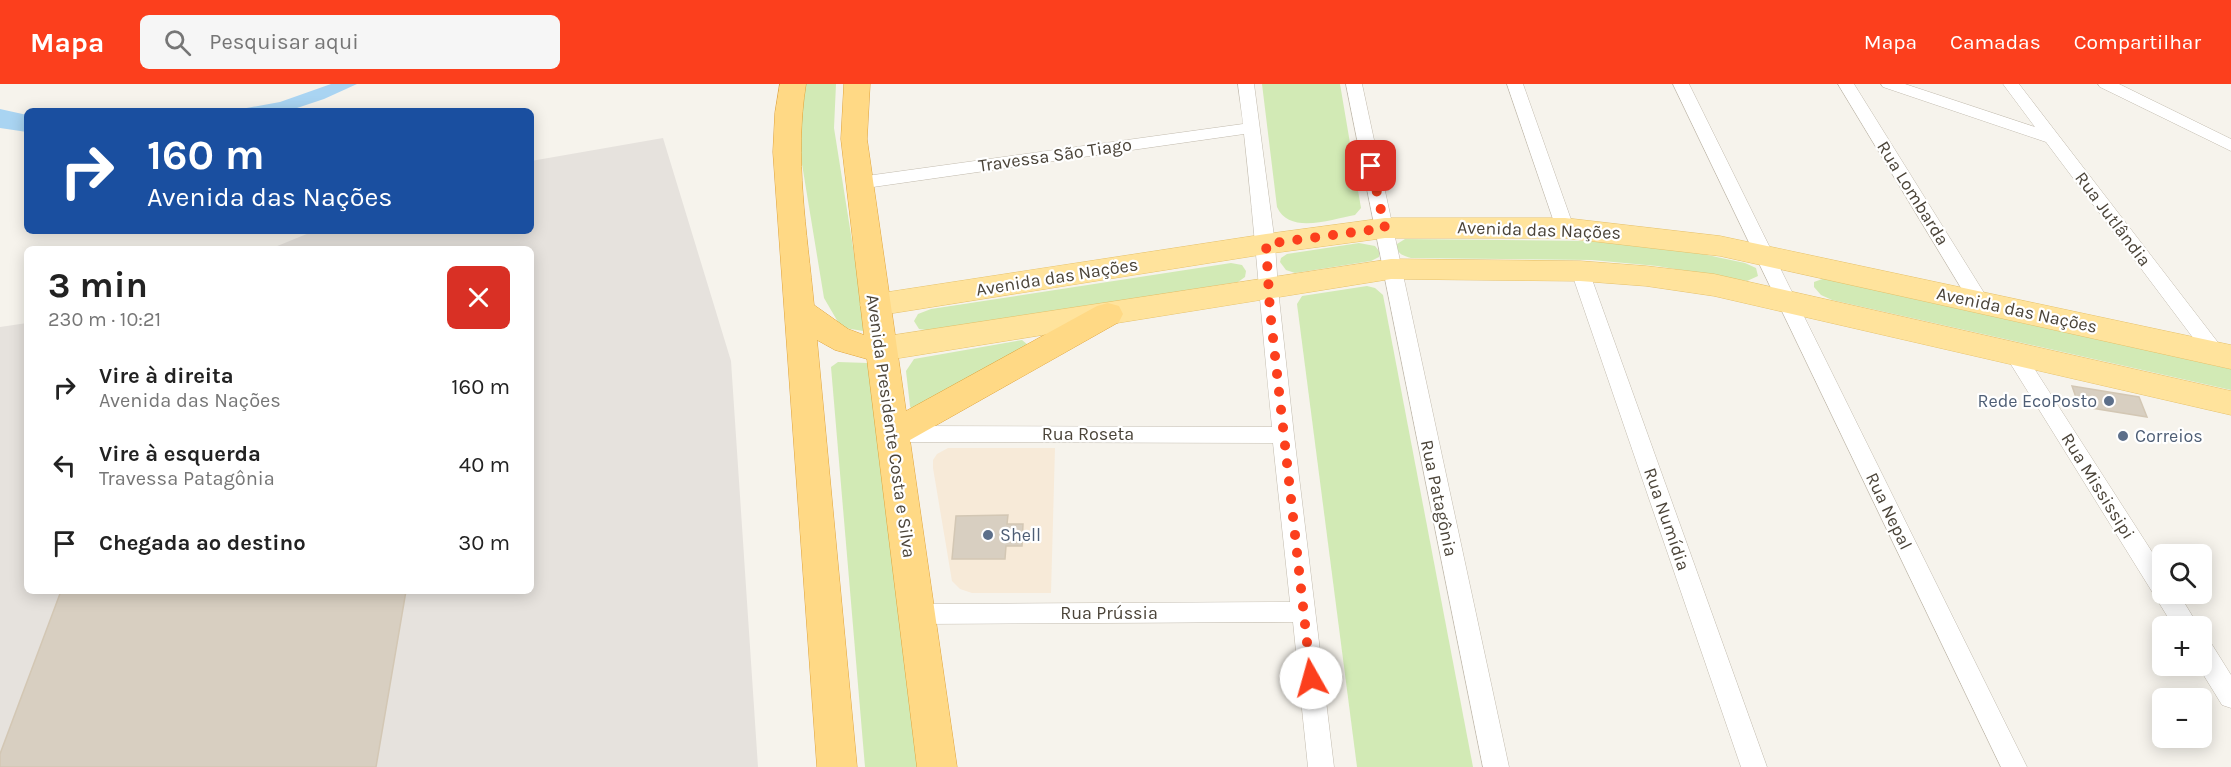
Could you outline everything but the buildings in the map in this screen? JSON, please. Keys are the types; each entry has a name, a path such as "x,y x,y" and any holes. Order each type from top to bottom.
{"highway":[{"name":"Avenida Presidente Costa e Silva","path":"858,84 854,139 859,183 937,767"},
{"path":"791,86 785,137 837,767"},
{"path":"800,310 842,342 863,348 881,349"},
{"path":"892,434 1108,314"}],"main road":[{"name":"Avenida das Nações","path":"876,305 1266,244 1385,228 1565,228 1666,238 1764,255 2224,356"},
{"path":"881,349 1391,269 1580,271 1677,279 2231,403"}],"street":[{"path":"1246,84 1266,244 1268,289 1283,435 1321,767"},
{"name":"Rua Patagônia","path":"1354,84 1496,767"},
{"path":"1515,84 1565,228"},
{"name":"Rua Nepal","path":"1681,84 2014,767"},
{"name":"Rua Lombarda","path":"1846,84 1979,301"},
{"path":"1889,84 2052,138"},
{"name":"Rua Jutlândia","path":"2011,84 2224,356"},
{"path":"2106,84 2231,146"},
{"name":"Travessa São Tiago","path":"859,183 1251,128"},
{"path":"2211,135 2231,141"},
{"name":"Rua Numídia","path":"1580,271 1754,767"},
{"name":"Rua Mississipi","path":"2014,353 2152,572"},
{"name":"Rua Roseta","path":"892,434 1283,435"},
{"name":"Rua Prússia","path":"916,614 1303,612"},
{"path":"2212,667 2231,697"}],"shaded area":[{"path":"663,138 731,361 758,767 0,767 0,327 24,323 24,594 534,594 534,246 277,246 307,234 534,234 534,160"},
{"path":"948,448 1055,448 1051,593 972,593 960,589 952,581 933,468 933,460 937,454"}],"green space":[{"path":"805,84 836,84 834,128 866,329 863,331 845,328 838,322 824,298 800,152"},
{"path":"1262,84 1340,84 1361,208 1355,215 1312,223 1291,221 1283,216 1277,207"},
{"path":"1405,239 1594,241 1693,252 1745,263 1756,268 1758,276 1747,281 1657,266 1592,260 1411,258 1398,250 1397,244"},
{"path":"1359,243 1375,246 1379,251 1379,257 1371,261 1295,273 1286,270 1280,262 1281,258 1287,254"},
{"path":"1231,263 1242,265 1246,271 1245,277 1238,282 932,331 919,329 914,321 918,314 931,309"},
{"path":"1825,278 2231,369 2231,390 1832,300 1821,295 1814,287 1814,282"},
{"path":"1367,286 1375,288 1383,295 1473,767 1357,767 1297,304 1302,296"},
{"path":"1022,340 1028,345 911,409 906,371 914,359"},
{"path":"838,362 868,363 917,767 865,767 831,367"}],"water":[{"path":"331,84 357,84 297,108 247,108 280,102"},
{"path":"0,109 24,114 24,132 0,128"}],"place":[{"name":"Rede EcoPosto","path":"2109,401"},
{"name":"Correios","path":"2123,436"},
{"name":"Shell","path":"988,535"}],"route":[{"path":"1311,678 1270,311 1266,244 1385,228 1371,166"}]}
